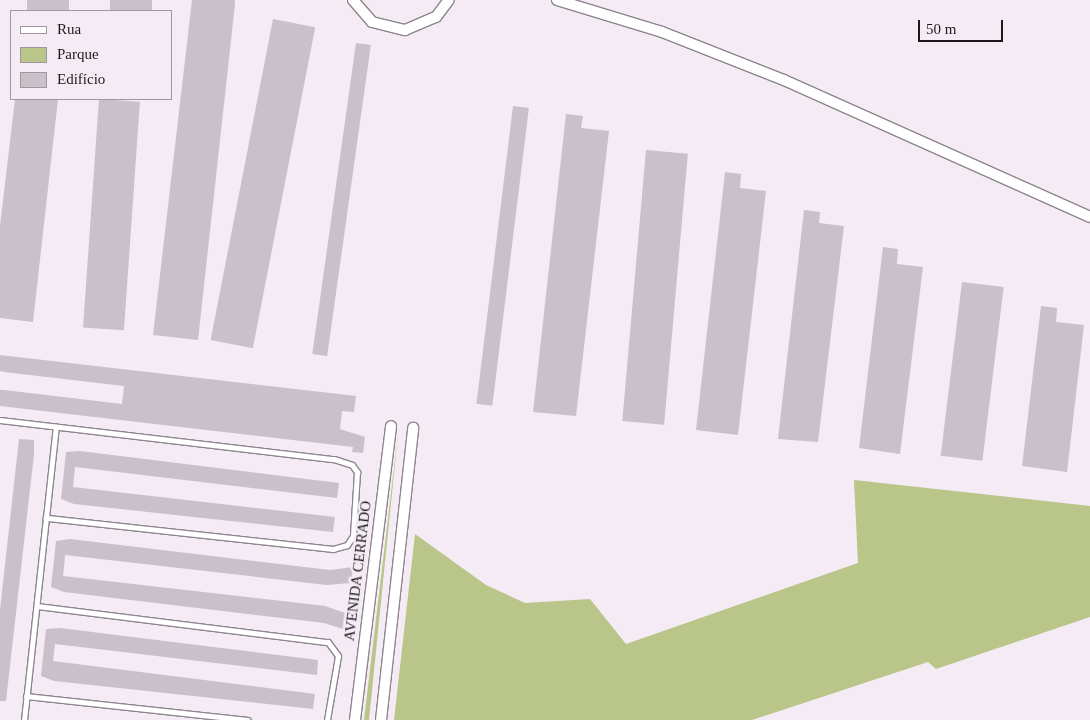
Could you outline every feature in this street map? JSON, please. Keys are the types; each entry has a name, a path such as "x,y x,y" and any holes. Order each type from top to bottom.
{"street":[{"path":"353,0 372,22 405,30 436,17 449,0"},
{"path":"557,0 662,32 784,80 1090,217"},
{"name":"AVENIDA CERRADO","path":"355,720 391,426"},
{"path":"380,720 413,428"}],"lane":[{"path":"0,420 352,465 357,472 353,536 346,545 333,549 46,518"},
{"path":"24,720 56,427"},
{"path":"36,606 328,642 338,656 327,720"},
{"path":"26,696 248,720"}],"green space":[{"path":"398,434 369,720 364,720"},
{"path":"854,480 1090,506 1090,617 936,669 928,662 752,720 394,720 415,534 486,585 525,603 590,599 626,644 858,563"}],"building":[{"path":"27,0 69,0 69,10 27,10"},
{"path":"110,0 152,0 152,10 110,10"},
{"path":"192,0 235,0 198,340 153,335"},
{"path":"273,19 315,27 253,348 211,340"},
{"path":"356,43 371,45 327,356 312,354"},
{"path":"15,100 58,100 33,322 0,318 0,226"},
{"path":"99,100 140,102 124,330 83,327"},
{"path":"513,106 529,108 492,406 476,404"},
{"path":"566,114 583,116 581,128 609,131 576,416 533,412"},
{"path":"646,150 688,154 664,425 622,421"},
{"path":"725,172 741,174 740,188 766,191 738,435 696,430"},
{"path":"804,210 820,212 819,223 844,226 818,442 778,439"},
{"path":"883,247 898,249 897,264 923,267 900,454 859,448"},
{"path":"962,282 1004,287 982,461 941,456"},
{"path":"1041,306 1057,308 1056,322 1084,325 1067,472 1022,466"},
{"path":"0,355 356,396 354,412 342,411 340,429 365,437 363,453 352,452 353,447 0,406 0,390 122,404 124,386 0,371"},
{"path":"19,439 34,440 34,454 6,701 0,701 0,610"},
{"path":"80,451 339,483 337,498 75,467 73,487 335,517 333,532 74,504 61,499 66,452"},
{"path":"70,539 330,570 353,567 351,583 327,585 65,555 63,576 325,606 348,614 346,630 324,623 64,592 51,587 56,541"},
{"path":"60,628 318,660 317,675 55,644 53,661 315,694 313,709 54,681 41,676 46,629"}]}
